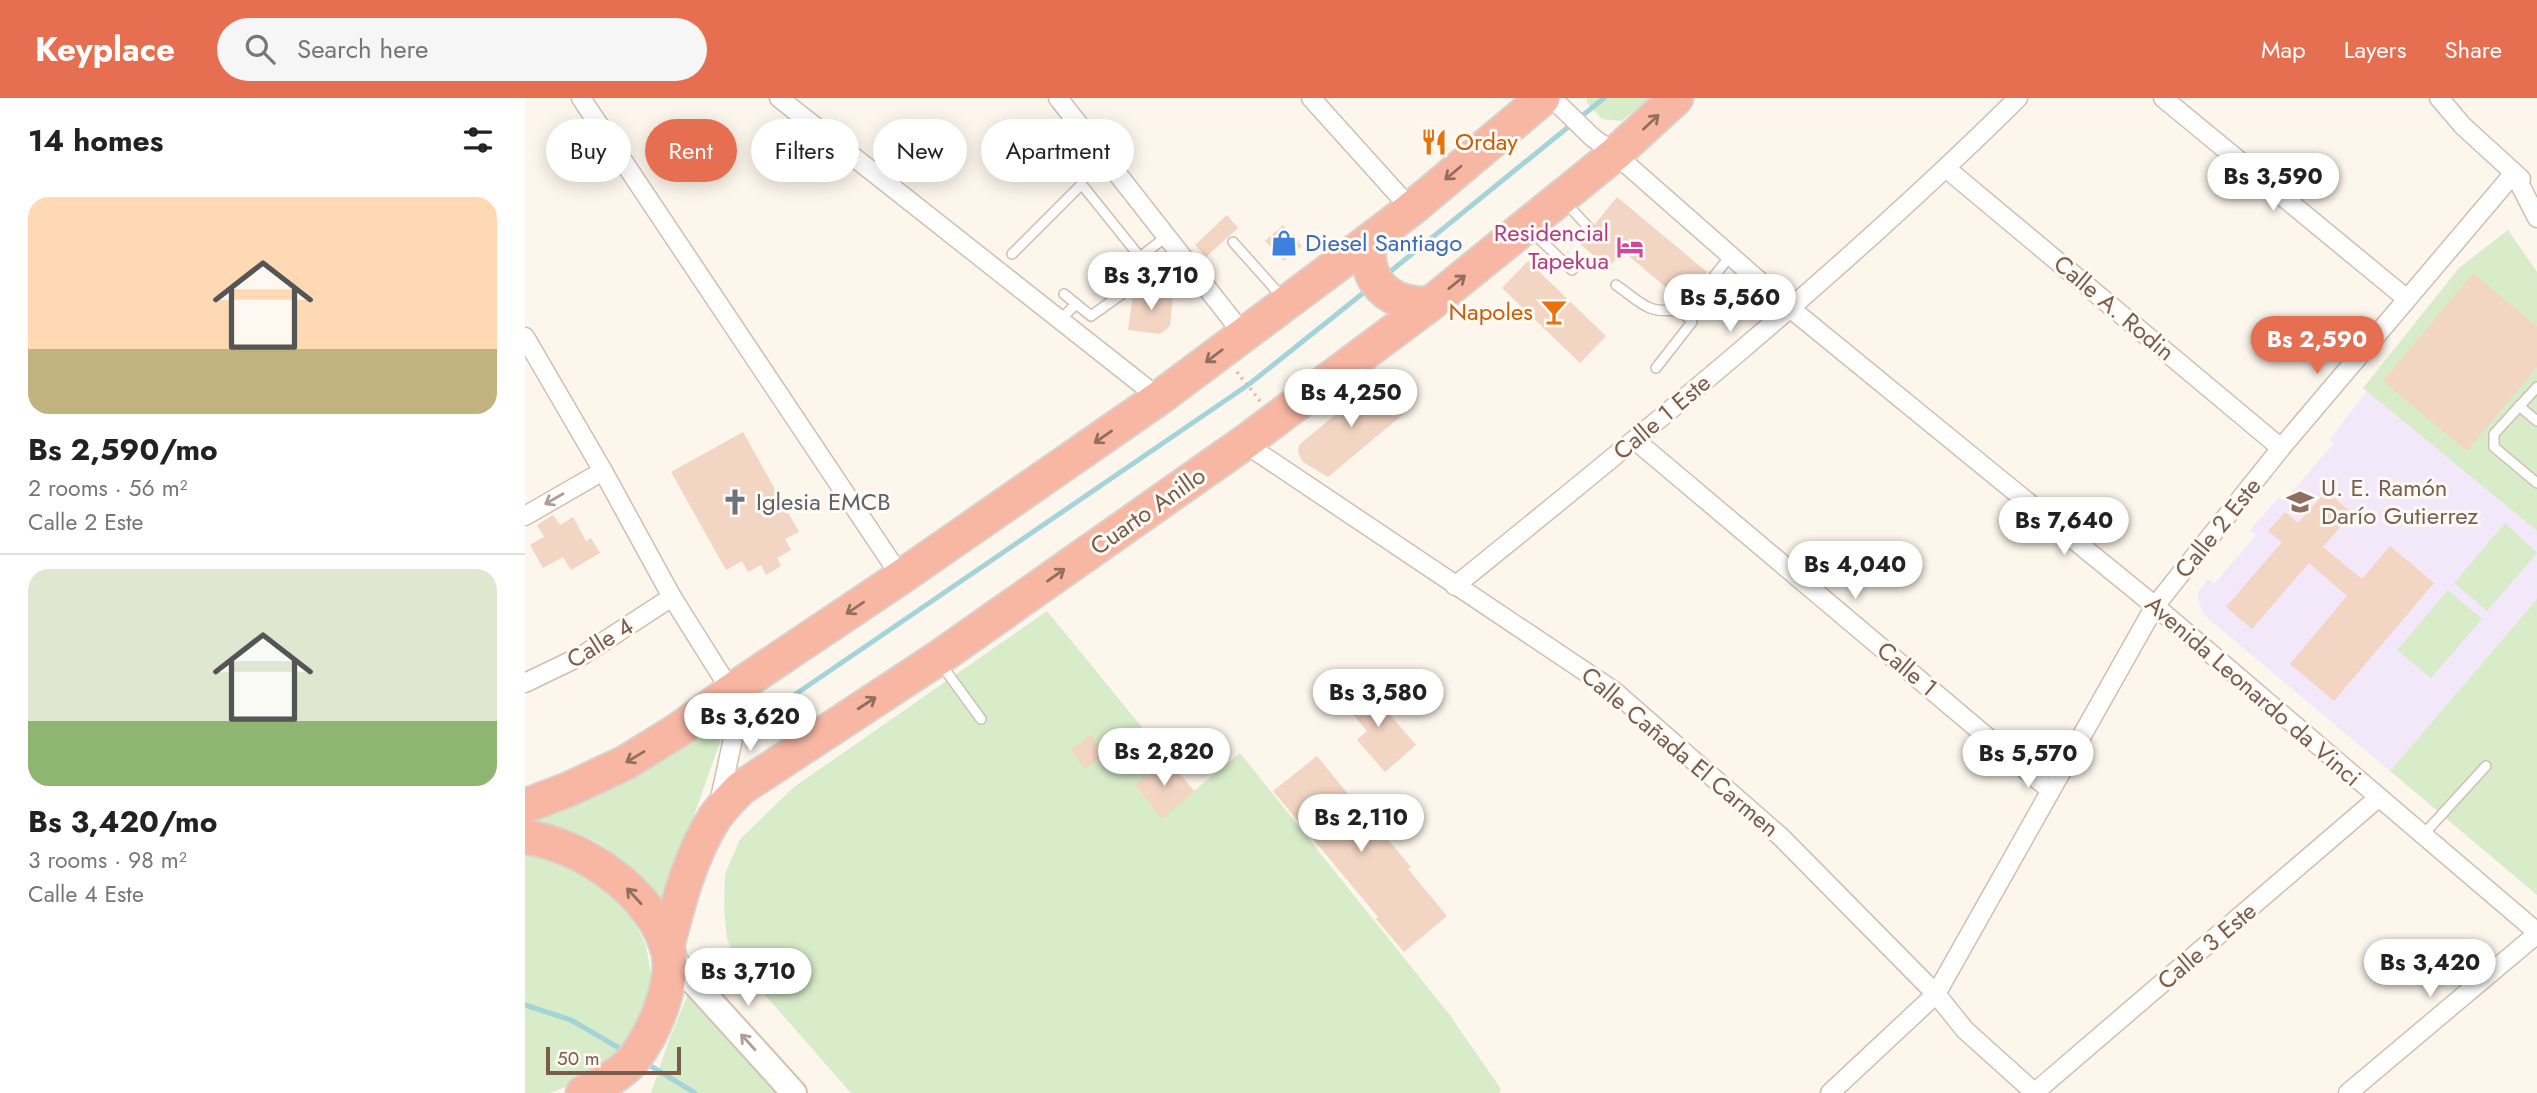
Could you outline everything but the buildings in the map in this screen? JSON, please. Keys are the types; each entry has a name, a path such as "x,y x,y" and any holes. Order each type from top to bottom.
{"highway":[{"name":"Cuarto Anillo","path":"583,1093 628,1065 665,997 668,951 679,902 695,858 716,817 741,788 937,659 1244,443 1430,304 1561,198 1603,146 1676,98"},
{"path":"525,806 568,790 625,763 680,729 731,691 1159,398 1554,105"},
{"path":"1369,241 1369,266 1392,321 1391,333"},
{"path":"1327,271 1341,271 1355,276 1377,289 1416,305 1430,304"},
{"path":"525,837 576,851 610,873 637,899 655,923 668,951"}],"main road":[{"path":"668,951 794,1093"}],"street":[{"path":"581,98 901,577"},
{"path":"1058,98 1243,334"},
{"path":"1311,98 1411,209"},
{"name":"Avenida Leonardo da Vinci","path":"1552,98 1554,105 1790,308 2155,606 2537,933"},
{"name":"Calle 1 Este","path":"1455,586 1635,440 1790,308 1947,169 2018,98"},
{"path":"2163,98 2407,299"},
{"path":"2439,98 2455,118 2537,193"},
{"path":"790,101 1159,398"},
{"name":"Calle A. Rodin","path":"1947,169 2281,448"},
{"path":"2514,173 2537,218"},
{"name":"Calle 2 Este","path":"1830,1093 1936,993 2155,606 2281,448 2514,173"},
{"path":"528,348 603,471 672,597 731,691 738,716 716,817"},
{"name":"Calle 1","path":"1635,440 2050,790"},
{"name":"Calle Cañada El Carmen","path":"1244,443 1614,691 1781,837 1936,993 1965,1030 2035,1093"},
{"path":"525,516 603,471"},
{"name":"Calle 4","path":"525,683 583,655 672,597"},
{"name":"Calle 3 Este","path":"2035,1093 2378,798"},
{"path":"2347,1093 2537,933"}],"lane":[{"path":"1012,254 1083,186 1140,257 1148,268 1148,274 1091,316 1063,294"},
{"path":"1561,198 1589,228"},
{"path":"1526,226 1572,270"},
{"path":"1140,257 1167,236"},
{"path":"1233,242 1286,302"},
{"path":"1685,313 1731,255"},
{"path":"1616,285 1649,308 1685,313 1692,324 1656,368"},
{"path":"1060,320 1076,304"},
{"path":"2537,387 2494,434 2494,447 2537,483"},
{"path":"2519,406 2537,421"},
{"path":"937,659 981,719"},
{"path":"2422,836 2486,766"}],"path":[{"path":"1240,376 1255,395"}],"shaded area":[{"path":"2367,391 2537,531 2537,599 2390,771 2204,615 2198,600 2198,592 2208,579 2214,584 2256,535 2250,530 2280,496 2285,500 2334,443 2330,439"}],"green space":[{"path":"1587,98 1652,98 1621,121 1602,119 1587,103"},
{"path":"2508,230 2537,272 2537,531 2363,388 2459,268"},
{"path":"2505,523 2537,553 2487,611 2454,583"},
{"path":"2448,590 2482,619 2431,678 2397,650"},
{"path":"2537,599 2537,895 2390,771"},
{"path":"1047,611 1194,791 1240,753 1449,1014 1501,1089 1499,1093 851,1093 737,963 727,938 725,874 740,839 794,787"},
{"path":"724,709 720,742 662,906 625,864 592,839 525,821"},
{"path":"525,849 560,855 627,908 646,945 652,981 641,1026 619,1056 598,1074 550,1093 525,1093"},
{"path":"688,994 777,1093 651,1093"}],"waterway":[{"path":"1386,275 1604,98"},
{"path":"787,700 1248,385 1367,290"},
{"path":"525,1005 571,1020 626,1052"},
{"path":"644,1062 695,1093"}],"place":[{"name":"Orday","path":"1434,142"},
{"name":"Diesel Santiago","path":"1284,243"},
{"name":"Residencial Tapekua","path":"1630,247"},
{"name":"Napoles","path":"1554,312"},
{"name":"Iglesia EMCB","path":"735,502"},
{"name":"U. E. Ramón Darío Gutierrez","path":"2300,502"}]}
